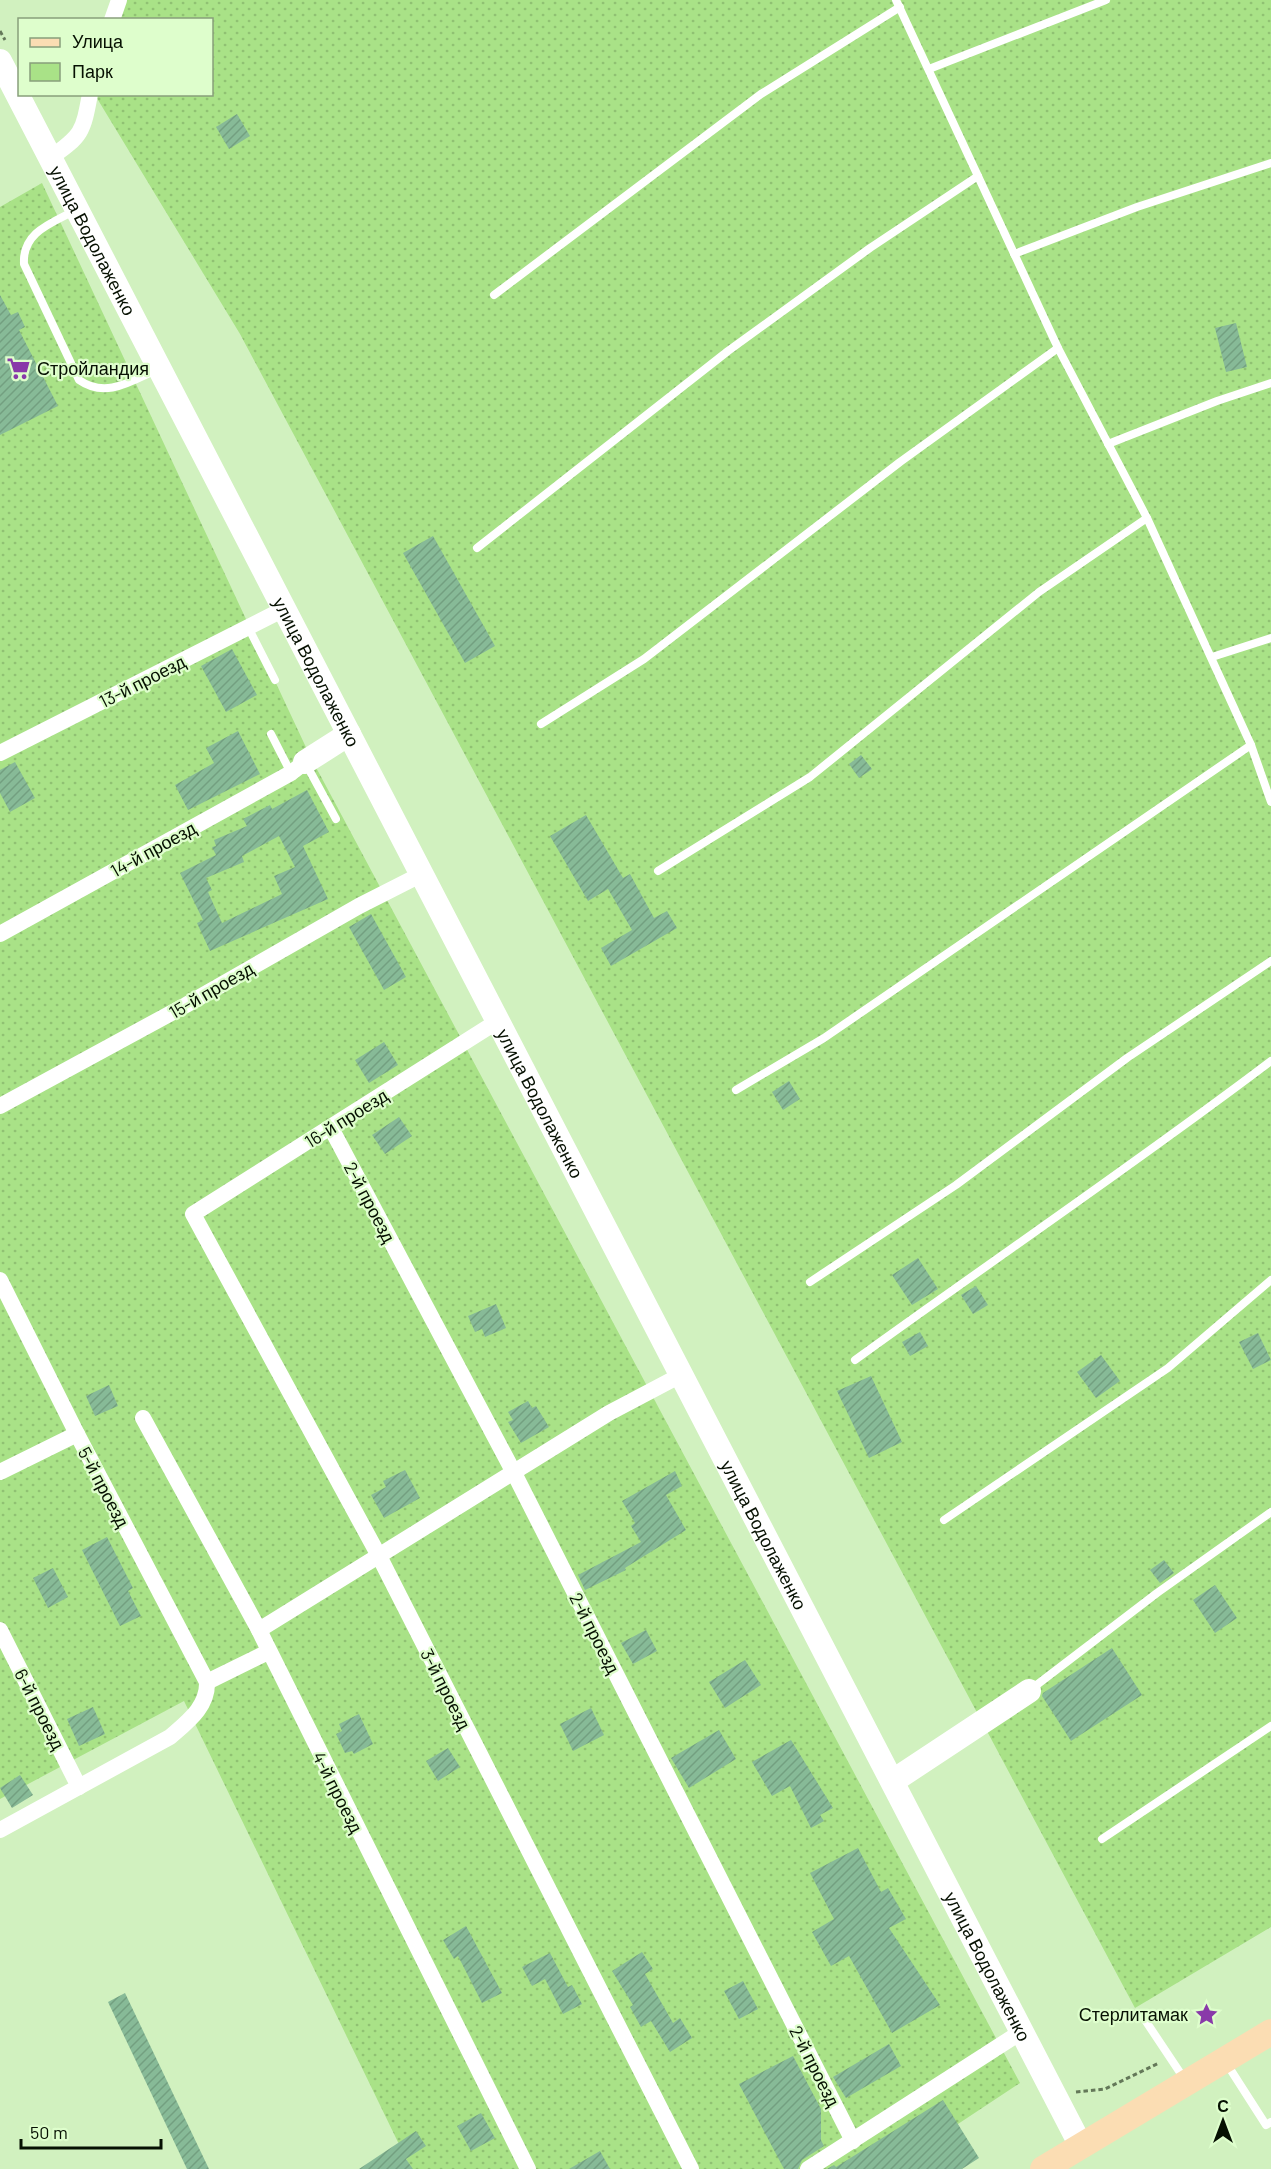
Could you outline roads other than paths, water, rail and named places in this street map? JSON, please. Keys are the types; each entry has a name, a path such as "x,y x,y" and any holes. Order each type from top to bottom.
{"main road":[{"name":"улица Водолаженко","path":"0,61 18,96"},
{"name":"улица Водолаженко","path":"18,96 1081,2146"},
{"path":"298,767 350,734"},
{"path":"892,1781 1029,1691"},
{"path":"1043,2169 1271,2032"}],"street":[{"path":"113,18 119,0"},
{"path":"50,158 76,140 83,128 90,96"},
{"name":"13-й проезд","path":"0,753 284,609"},
{"name":"14-й проезд","path":"0,934 298,767"},
{"name":"15-й проезд","path":"0,1106 186,1005 359,906 422,874"},
{"name":"16-й проезд","path":"193,1214 498,1021"},
{"name":"2-й проезд","path":"331,1128 513,1471 853,2141"},
{"name":"3-й проезд","path":"193,1214 379,1556 691,2169"},
{"name":"5-й проезд","path":"0,1280 207,1688"},
{"path":"259,1630 513,1471 609,1413 681,1375"},
{"name":"4-й проезд","path":"143,1418 259,1630 528,2169"},
{"path":"0,1472 77,1434"},
{"name":"6-й проезд","path":"0,1630 79,1787"},
{"path":"0,1830 170,1737 194,1716 207,1688 268,1652"},
{"path":"808,2169 1021,2032"}],"lane":[{"path":"929,69 1106,0"},
{"path":"494,295 761,94 898,4 1058,348 1147,518 1212,657 1251,745 1271,802"},
{"path":"1014,254 1137,207 1271,163"},
{"path":"477,548 728,351 870,248 978,176"},
{"path":"76,210 33,234 23,252 24,264 79,380 88,386 111,390 158,369"},
{"path":"541,724 644,659 890,469 1058,348"},
{"path":"1108,444 1217,401 1271,383"},
{"path":"658,871 810,777 1038,592 1147,518"},
{"path":"248,627 275,680"},
{"path":"1212,657 1271,638"},
{"path":"271,734 336,819"},
{"path":"736,1090 824,1038 1251,745"},
{"path":"810,1282 956,1185 1127,1058 1271,961"},
{"path":"855,1360 1032,1232 1172,1136 1271,1061"},
{"path":"944,1520 1167,1368 1271,1280"},
{"path":"1029,1691 1157,1593 1271,1512"},
{"path":"1102,1839 1271,1726"},
{"path":"1141,2014 1187,2083"},
{"path":"1225,2061 1266,2125 1271,2122"}],"place":[{"name":"Стройландия","path":"19,368"},
{"name":"Стерлитамак","path":"1206,2014"}]}
